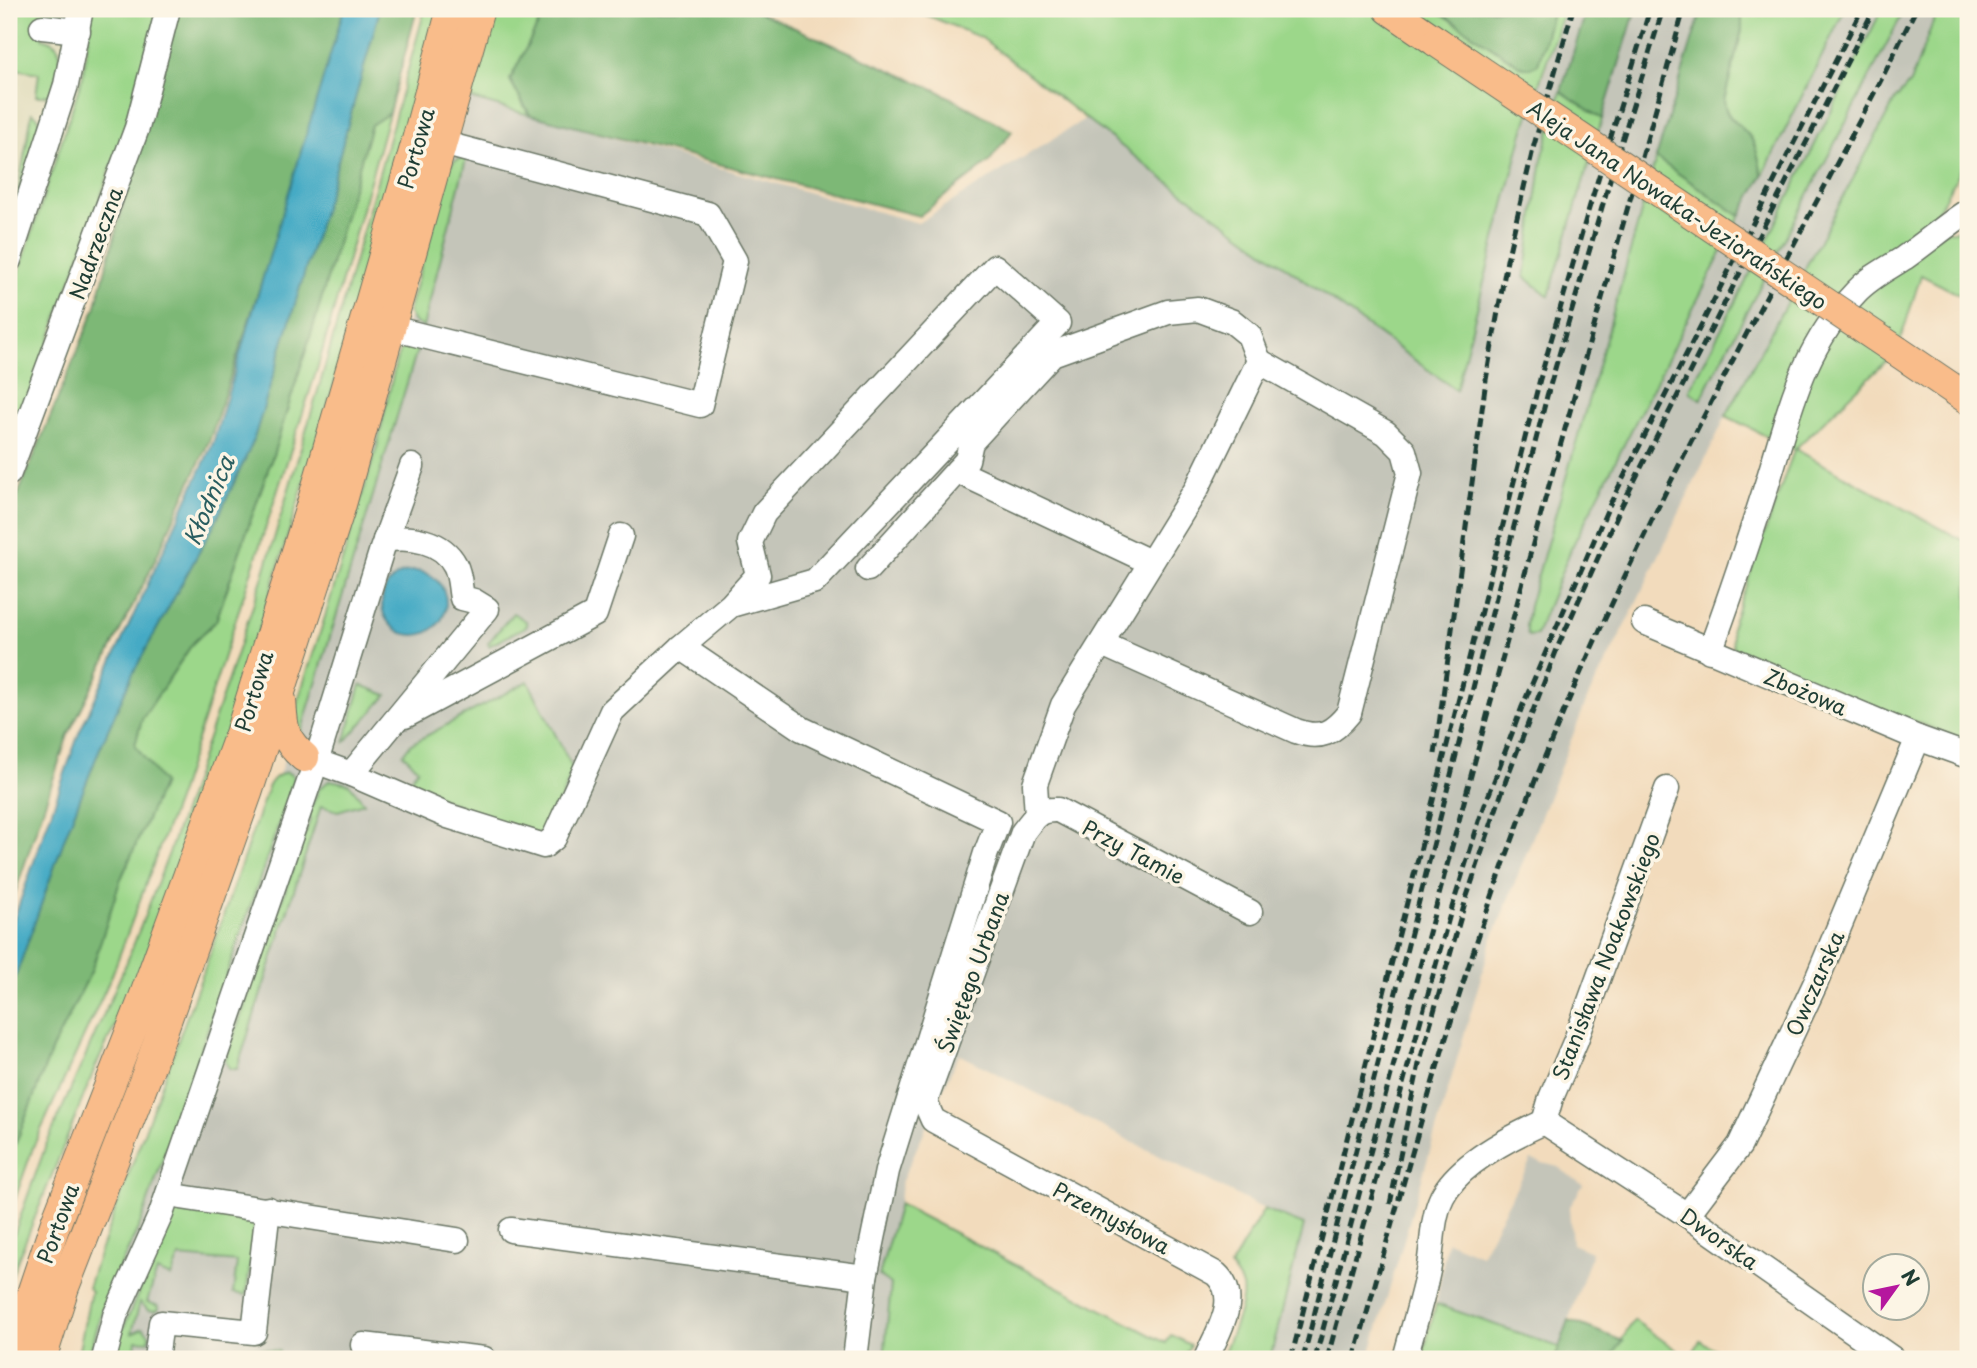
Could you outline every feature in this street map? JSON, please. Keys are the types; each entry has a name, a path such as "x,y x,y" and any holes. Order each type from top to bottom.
{"main road":[{"name":"Portowa","path":"9,1359 56,1222 142,1003 240,734 314,497 415,148 452,9"},
{"name":"Portowa","path":"41,1359 64,1287 91,1222 247,793 281,690 340,508 479,9"},
{"name":"Aleja Jana Nowaka-Jeziorańskiego","path":"1389,9 1968,399"},
{"path":"281,690 283,730 289,744 310,760"},
{"path":"247,793 270,762 287,757 310,760"},
{"path":"9,1310 56,1222"},
{"path":"63,1359 91,1222"}],"street":[{"name":"Nadrzeczna","path":"9,473 137,128 167,9"},
{"path":"9,260 66,85 80,20 42,27"},
{"path":"391,328 700,405 735,261 708,214 442,143"},
{"path":"1710,651 1744,556 1788,409 1816,346 1855,293 1874,276 1968,211"},
{"path":"310,760 351,774 448,816 544,846 554,838 612,711 730,605 758,575 750,542 764,513 995,267 1058,323 815,581 730,605"},
{"path":"868,569 967,460 971,442 1052,354 1168,312 1198,309 1233,322 1249,335 1259,361 1386,433 1404,451 1410,473 1349,713 1336,729 1312,737 1102,644"},
{"path":"1030,823 1035,784 1063,705 1197,488 1259,361"},
{"path":"104,1359 115,1316 153,1235 167,1195 310,760 412,466"},
{"path":"957,471 1150,562"},
{"path":"396,721 595,614 621,536"},
{"path":"351,774 487,609 462,598 456,566 443,549 424,541 401,537 385,540"},
{"name":"Zbożowa","path":"1644,622 1918,738 1968,756"},
{"path":"681,647 802,729 998,822 887,1171 866,1277 855,1359"},
{"name":"Owczarska","path":"1687,1215 1740,1145 1816,982 1918,738"},
{"name":"Stanisława Noakowskiego","path":"1544,1122 1667,789"},
{"name":"Przy Tamie","path":"1030,823 1045,810 1058,810 1250,912"},
{"name":"Świętego Urbana","path":"928,1112 925,1102 1030,823"},
{"name":"Przemysłowa","path":"928,1112 933,1121 1216,1274 1225,1282 1229,1304 1206,1359"},
{"path":"1405,1359 1429,1265 1436,1216 1443,1196 1465,1168 1544,1122"},
{"name":"Dworska","path":"1544,1122 1687,1215 1893,1359"},
{"path":"167,1195 457,1240"},
{"path":"156,1359 161,1323 254,1332 268,1209"},
{"path":"511,1230 866,1277"},
{"path":"363,1345 484,1359"}],"shaded area":[{"path":"9,9 92,9 83,75 9,304"},
{"path":"1261,9 1542,80 1564,9 1587,9 1542,159 1525,277 1549,296 1636,9 1702,9 1656,158 1529,606 1526,626 1528,636 1542,623 1571,549 1845,9 1882,9 1767,241 1689,390 1701,399 1905,9 1938,9 1910,83 1895,100 1726,416 1588,697 1491,943 1369,1359 1270,1359 1303,1225 1264,1209 959,1054 901,1183 899,1204 879,1276 892,1284 884,1359 89,1359 104,1283 299,717 469,98 918,223"},
{"path":"1531,1160 1558,1167 1583,1185 1569,1208 1572,1244 1591,1252 1590,1259 1559,1347 1436,1304 1447,1241 1481,1255"}],"green space":[{"path":"9,9 67,9 59,14 41,14 42,38 49,40 60,52 59,70 54,87 48,95 36,96 39,73 9,68"},
{"path":"92,9 159,9 121,140 9,454 9,304 83,75"},
{"path":"176,9 344,9 274,244 210,439 150,571 68,735 9,911 9,516 95,309"},
{"path":"380,9 417,9 389,113 371,125 315,321 274,452 216,621 193,643 142,719 135,745 163,783 120,881 91,972 52,1049 9,1161 9,995 66,834 133,673 218,517 253,442 332,182"},
{"path":"425,9 442,9 394,188 233,715 141,971 95,1068 9,1282 9,1248 46,1145 126,964 169,853 263,576"},
{"path":"493,9 546,9 510,80 529,115 469,98"},
{"path":"546,9 752,9 938,91 1012,131 988,163 919,216 530,115 510,80"},
{"path":"912,9 1435,9 1520,66 1538,64 1553,9 1564,9 1522,136 1456,390 1160,176 982,38"},
{"path":"1435,9 1553,9 1538,64 1530,68 1520,66"},
{"path":"1587,9 1636,9 1602,119 1561,91"},
{"path":"1702,9 1742,9 1742,30 1724,100 1725,108 1753,142 1763,175 1740,216 1656,158"},
{"path":"1742,9 1845,9 1763,175 1750,136 1728,114 1724,100 1742,30"},
{"path":"1882,9 1905,9 1701,399 1689,391"},
{"path":"1938,9 1968,9 1968,157 1927,230 1968,229 1968,299 1921,275 1897,351 1795,449 1968,543 1968,742 1744,657 1733,647 1731,628 1794,450 1726,416 1895,100 1910,83"},
{"path":"1561,91 1602,119 1549,296 1525,277 1542,159"},
{"path":"32,113 38,117 41,130 16,202"},
{"path":"389,113 318,366 180,792 112,975 34,1145 9,1216 9,1161 52,1049 90,973 120,881 149,815 135,745 142,719 193,643 216,621 274,452 315,321 371,124"},
{"path":"1656,158 1740,216 1571,549 1536,635 1528,636 1526,626 1529,606"},
{"path":"466,159 423,327 414,322 408,312 449,168 454,161"},
{"path":"409,345 418,347 299,739 295,709 377,447 396,361 401,350"},
{"path":"513,613 526,621 527,626 489,646 488,643"},
{"path":"528,681 573,769 549,829 535,836 406,784 418,769 403,754 411,744"},
{"path":"361,685 387,695 344,743"},
{"path":"286,772 292,775 294,780 141,1222 106,1297 88,1359 77,1359 91,1291 88,1288 95,1265 210,954 267,790 274,779"},
{"path":"330,780 349,784 364,803 338,811 321,806 237,1069 230,1069 225,1061 311,818 307,817 319,789"},
{"path":"899,1204 1166,1343 1171,1335 1190,1345 1183,1359 884,1359 891,1284 879,1276"},
{"path":"181,1207 252,1216 256,1225 246,1295 233,1293 237,1262 179,1257 171,1277 157,1271 147,1302 159,1306 159,1309 148,1310 140,1302 132,1333 143,1328 150,1335 149,1341 136,1340 134,1359 113,1359 117,1343 173,1212"},
{"path":"1264,1209 1304,1225 1270,1359 1221,1359 1236,1323 1243,1295 1240,1281 1230,1267"},
{"path":"1436,1304 1559,1347 1555,1359 1422,1359"},
{"path":"1569,1320 1623,1341 1610,1359 1555,1359"},
{"path":"1634,1320 1689,1359 1610,1359"},
{"path":"1700,1340 1729,1359 1690,1359"},
{"path":"245,1346 279,1351 278,1359 225,1359 226,1351 243,1354"}],"water":[{"name":"Kłodnica","path":"344,9 380,9 332,182 253,442 218,517 133,673 66,834 9,995 9,933 79,733 213,443"},
{"path":"408,571 420,571 437,580 444,591 444,615 437,626 420,635 408,635 396,630 387,621 382,609 382,597 387,585 396,576"}],"railway":[{"path":"1435,754 1486,380 1507,260 1534,145 1573,9"},
{"path":"1291,1359 1540,379 1650,9"},
{"path":"1303,1359 1547,396 1663,9"},
{"path":"1315,1359 1542,510 1684,9"},
{"path":"1327,1359 1450,914 1480,818 1522,707 1608,508 1862,9"},
{"path":"1390,1204 1419,1064 1466,899 1506,780 1559,644 1620,509 1874,9"},
{"path":"1354,1359 1419,1128 1466,975 1518,823 1548,749 1664,495 1916,9"}]}
